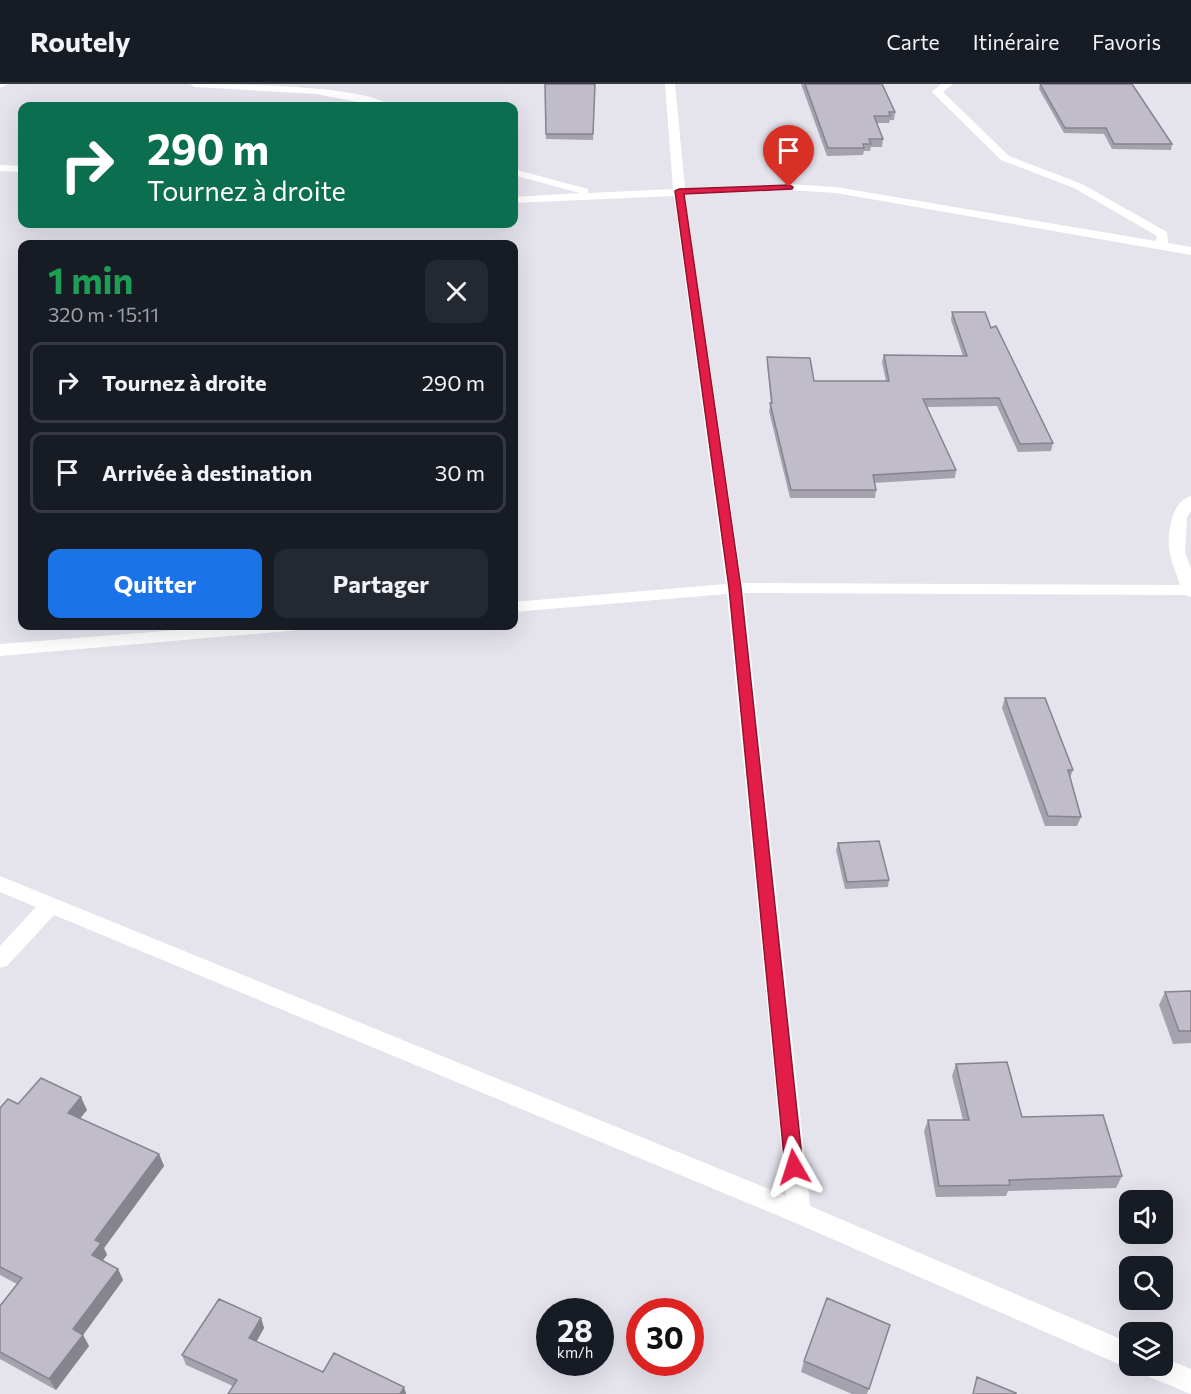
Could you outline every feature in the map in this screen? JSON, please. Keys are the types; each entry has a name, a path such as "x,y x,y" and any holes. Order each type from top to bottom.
{"street":[{"path":"0,86 4,84"},
{"path":"195,84 316,91 374,102"},
{"path":"670,84 679,191 735,588 799,1213"},
{"path":"948,84 937,92 1005,158 1078,186 1115,205 1163,235 1162,246"},
{"path":"0,168 18,170"},
{"path":"518,173 599,195"},
{"path":"518,200 789,187 836,190 1191,251"},
{"path":"518,607 735,588 1191,591 1177,552 1179,517 1191,501"},
{"path":"0,650 242,630"},
{"path":"0,885 799,1213 1119,1351"},
{"path":"0,960 51,905"},
{"path":"1173,1374 1191,1382"}],"building":[{"path":"545,84 595,84 593,134 546,134"},
{"path":"805,84 882,84 895,112 889,112 890,116 874,116 883,139 869,139 871,144 863,144 864,148 828,148"},
{"path":"1040,84 1132,84 1172,144 1114,144 1106,128 1065,128"},
{"path":"952,312 985,312 991,328 996,326 1053,443 1020,444 999,398 923,399 956,470 873,475 876,490 791,490 770,403 772,403 767,357 810,358 814,381 889,381 884,355 967,356"},
{"path":"1005,698 1045,698 1073,770 1068,770 1081,817 1048,816"},
{"path":"879,841 889,880 847,882 838,843"},
{"path":"1191,991 1191,1031 1179,1031 1165,992"},
{"path":"1007,1062 1022,1117 1103,1115 1122,1176 1009,1180 1010,1185 939,1186 928,1120 969,1120 956,1064"},
{"path":"41,1078 81,1097 68,1113 159,1154 95,1240 101,1243 92,1255 118,1269 73,1329 83,1335 49,1379 0,1352 0,1306 22,1278 0,1267 0,1108 8,1099 18,1104"},
{"path":"827,1298 890,1325 869,1389 804,1361"},
{"path":"219,1299 261,1318 249,1338 323,1372 334,1353 404,1387 400,1394 228,1394 237,1380 182,1355"},
{"path":"977,1377 1016,1393 1016,1394 973,1394"}],"route":[{"path":"789,187 679,191 735,588 794,1167"}]}
